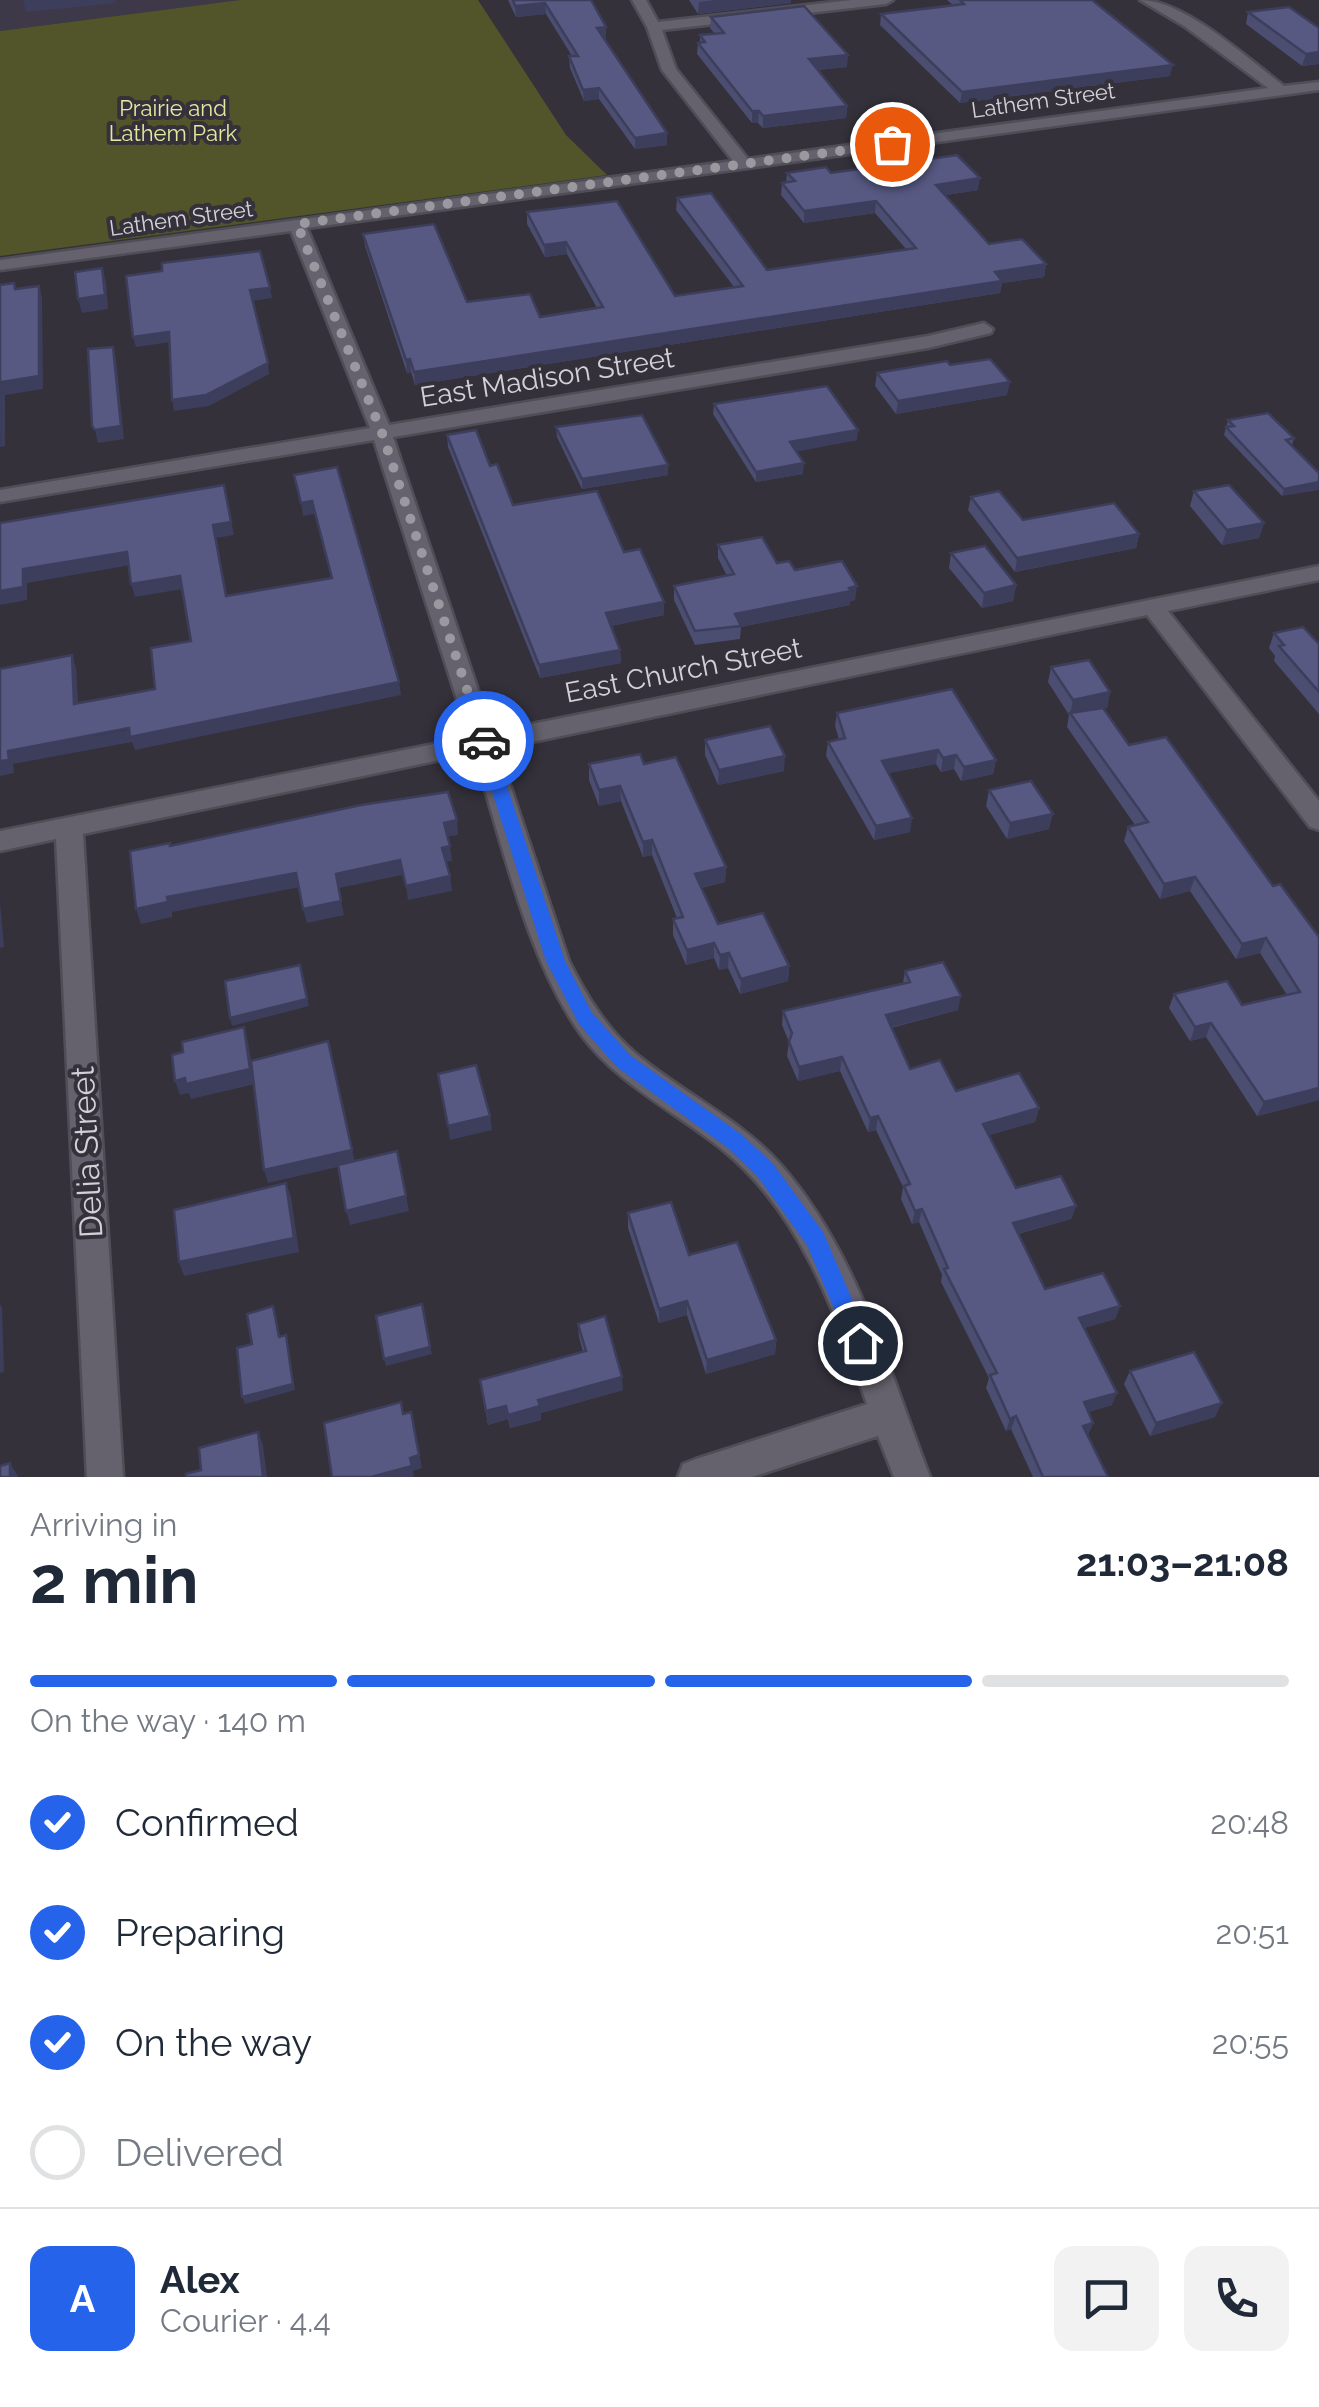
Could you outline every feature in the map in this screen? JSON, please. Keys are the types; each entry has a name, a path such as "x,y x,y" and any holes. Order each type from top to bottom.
{"street":[{"path":"639,0 654,27 669,70 744,164"},
{"path":"654,27 881,0"},
{"path":"1146,0 1188,24 1281,91"},
{"name":"Lathem Street","path":"0,265 1319,86"},
{"path":"297,224 382,433 556,961 586,1018 624,1062 735,1142 793,1203 835,1277 912,1477"},
{"name":"East Madison Street","path":"0,496 928,342 984,329"},
{"name":"East Church Street","path":"0,840 1319,573"},
{"path":"1153,608 1319,820"},
{"name":"Delia Street","path":"69,826 105,1477"},
{"path":"696,1477 888,1416"}],"shaded area":[{"path":"0,0 240,0 0,31"}],"green space":[{"name":"Prairie and Lathem Park","path":"240,0 478,0 566,135 607,175 0,256 0,31"}],"building":[{"path":"513,0 591,0 606,27 597,28 667,133 635,138 599,88 583,90 569,56 578,56 545,3 515,6"},
{"path":"960,0 1092,0 1173,65 962,92 881,14 964,4"},
{"path":"804,6 848,55 809,59 847,106 763,116 752,111 698,43 705,42 700,35 724,33 711,17"},
{"path":"1289,7 1319,28 1319,52 1306,54 1248,12"},
{"path":"957,155 980,178 936,185 989,244 1022,239 1046,264 995,272 1002,281 414,372 410,359 406,360 363,234 434,224 467,302 530,294 540,317 603,307 566,242 544,245 527,212 617,201 675,296 743,286 677,198 711,193 767,270 916,248 876,201 804,211 782,183 795,181 787,173 826,167 831,173"},
{"path":"260,251 270,288 250,290 268,363 206,395 172,400 169,332 133,337 126,276 162,271 162,263"},
{"path":"102,268 105,295 78,299 75,272"},
{"path":"14,283 15,289 39,286 39,376 1,382 0,434 0,285"},
{"path":"113,347 121,426 95,430 88,349"},
{"path":"990,359 1010,382 898,401 877,373 947,361 950,365"},
{"path":"827,386 858,430 790,442 804,463 756,472 714,404"},
{"path":"1268,413 1294,438 1286,440 1319,473 1319,482 1284,489 1226,427 1234,426 1228,420"},
{"path":"642,415 668,465 582,479 556,427"},
{"path":"476,430 490,466 497,464 513,505 597,491 624,552 640,549 664,602 606,613 620,650 539,665 447,435"},
{"path":"337,467 399,682 130,737 129,728 8,751 9,760 0,761 0,669 72,655 74,704 155,689 151,648 191,641 180,576 131,584 127,552 23,569 23,587 0,591 0,523 224,485 231,522 213,525 226,596 332,578 312,501 301,503 294,475"},
{"path":"1229,485 1264,523 1227,530 1194,491"},
{"path":"999,491 1023,520 1114,503 1139,534 1017,558 971,497"},
{"path":"762,537 777,563 789,561 795,570 842,561 857,586 849,588 851,591 735,614 741,626 695,631 674,586 734,574 718,545"},
{"path":"985,546 1016,585 984,593 951,553"},
{"path":"1303,627 1319,644 1319,692 1279,646 1284,645 1274,633"},
{"path":"1089,660 1110,692 1073,700 1051,667"},
{"path":"952,689 996,760 964,767 956,755 943,758 938,750 882,761 912,818 876,826 828,742 845,738 837,713"},
{"path":"1103,708 1129,745 1166,737 1273,886 1280,884 1319,937 1319,1088 1264,1102 1211,1023 1195,1027 1174,994 1227,981 1242,1005 1300,992 1266,938 1242,944 1195,877 1164,884 1128,827 1148,822 1070,713"},
{"path":"770,726 785,756 719,770 705,740"},
{"path":"640,754 644,764 676,757 726,867 695,874 718,924 763,913 789,966 741,979 729,953 720,955 714,943 687,950 673,919 683,917 652,840 643,842 620,786 599,790 589,764"},
{"path":"1031,781 1053,814 1010,823 989,790"},
{"path":"448,792 457,820 444,823 450,846 442,848 450,876 406,886 400,860 336,874 341,901 303,909 296,873 167,897 168,902 136,909 130,851 361,805"},
{"path":"943,962 961,996 886,1015 910,1069 940,1060 956,1091 1019,1073 1039,1108 983,1124 1016,1188 1061,1176 1076,1206 1013,1223 1045,1289 1103,1273 1120,1306 1079,1318 1117,1393 1084,1402 1093,1423 1083,1426 1108,1477 1043,1477 1016,1416 1010,1419 990,1375 997,1373 944,1269 948,1268 922,1209 915,1211 904,1186 910,1184 878,1116 870,1118 842,1057 799,1067 789,1042 792,1033 783,1011 910,982 905,971"},
{"path":"300,965 307,999 230,1018 225,981"},
{"path":"244,1027 250,1069 186,1084 185,1078 175,1081 172,1055 183,1052 182,1042"},
{"path":"328,1041 352,1150 264,1170 251,1061"},
{"path":"476,1065 490,1116 448,1126 438,1074"},
{"path":"397,1151 406,1196 346,1211 338,1165"},
{"path":"286,1183 294,1238 179,1262 174,1210"},
{"path":"671,1202 689,1255 737,1242 776,1340 707,1360 687,1301 659,1309 628,1213"},
{"path":"422,1304 430,1347 384,1359 376,1316"},
{"path":"273,1306 279,1337 286,1335 293,1384 242,1397 237,1348 252,1344 247,1314"},
{"path":"605,1316 622,1377 538,1400 540,1406 508,1415 506,1406 486,1411 480,1380 586,1351 578,1324"},
{"path":"1194,1352 1222,1403 1156,1423 1130,1371"},
{"path":"401,1402 403,1414 411,1412 419,1455 410,1458 412,1466 371,1477 332,1477 324,1423"},
{"path":"258,1432 263,1477 186,1477 201,1470 199,1448"},
{"path":"10,1463 10,1477 0,1477 0,1466"}],"way so far":[{"path":"484,741 382,433 297,224 892,144"}],"route":[{"path":"484,741 568,990 624,1062 735,1142 793,1203 835,1277 860,1343"}]}
